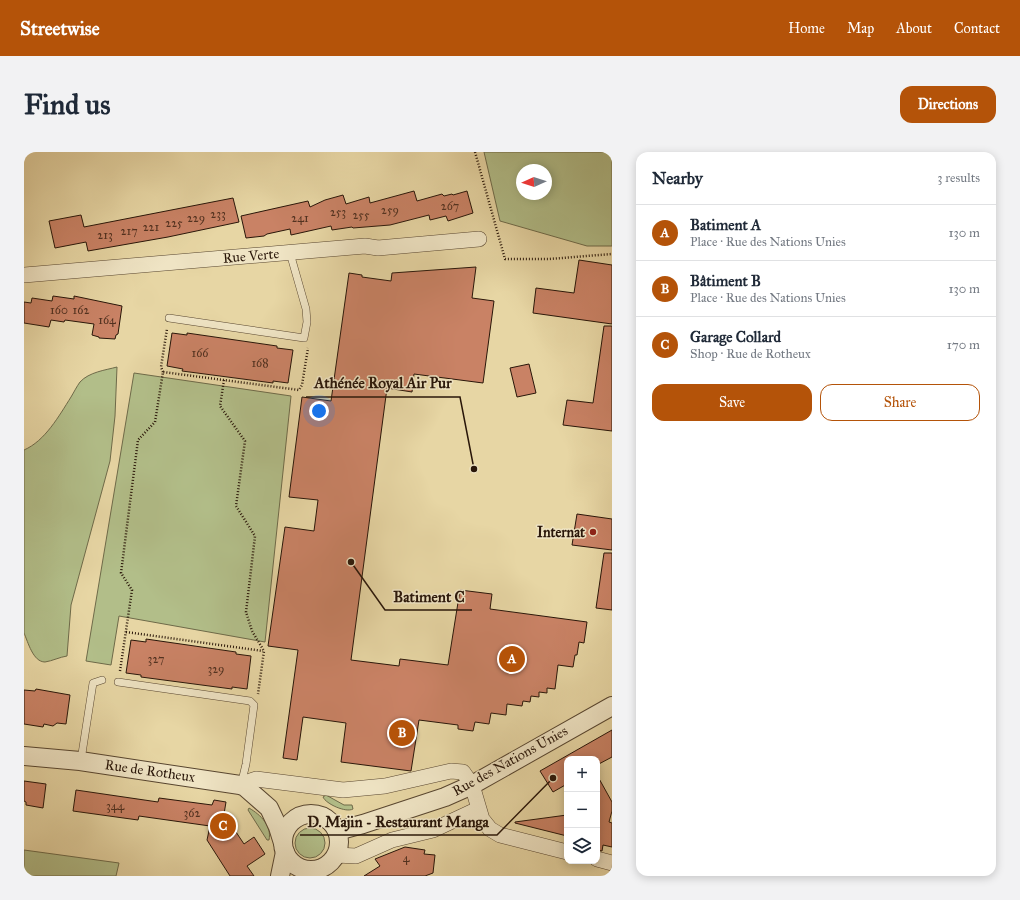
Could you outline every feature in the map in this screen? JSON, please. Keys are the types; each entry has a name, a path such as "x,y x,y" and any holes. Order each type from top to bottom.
{"street":[{"name":"Rue Verte","path":"24,275 365,246 378,248 479,239"},
{"name":"Rue des Nations Unies","path":"337,831 445,797 472,785 612,706"},
{"name":"Rue de Rotheux","path":"24,756 80,761 243,786"},
{"path":"280,876 284,847 284,834 288,826 294,820 309,814 320,816 329,821 337,831 339,842 336,855 330,862 323,867 308,873 294,865 289,860 284,847 278,827 268,808 243,786 256,779 316,787 351,789 385,786 451,771 463,772 472,785 482,819 500,836 564,851"},
{"path":"268,808 301,816"},
{"path":"336,855 356,856 392,840 433,830 478,809"},
{"path":"600,860 612,863"}],"lane":[{"path":"169,318 304,338 307,322 306,309 290,253"},
{"path":"80,761 93,683 102,680"},
{"path":"118,682 250,701 254,705 243,786"}],"path":[{"path":"475,152 505,260 549,259 612,254"},
{"path":"118,682 132,590 121,573 138,440 155,422 162,372 161,367 169,318"},
{"path":"162,372 299,390 302,385 308,346 304,338"},
{"path":"224,380 220,406 245,441 236,506 255,536 246,612 252,631 264,651 259,692 254,705"},
{"path":"126,632 264,651"}],"green space":[{"path":"484,152 612,152 612,246 587,246 500,221"},
{"path":"117,367 115,416 110,461 71,605 67,656 45,662 41,661 34,655 24,633 24,450 39,441 51,427 80,382 88,376"},
{"path":"134,373 291,396 265,642 119,616 111,665 86,661"},
{"path":"326,795 344,805 352,805 353,809 346,810 332,805 323,797"},
{"path":"249,808 265,821 269,830 269,840 267,840 248,810"},
{"path":"310,828 321,832 325,843 321,854 310,858 299,854 295,843 299,832"},
{"path":"24,850 119,863 116,876 24,876"}],"building":[{"path":"414,191 417,201 442,194 444,196 453,195 467,191 473,213 448,221 446,216 430,220 429,215 390,225 352,227 332,230 331,226 291,235 290,229 264,236 246,238 241,216 308,201 310,207 325,200 343,195 346,204 369,197 370,203"},
{"path":"233,198 239,222 168,237 88,251 86,242 55,248 49,221 81,215 84,227"},
{"path":"579,260 612,265 612,324 533,313 536,288 574,293"},
{"path":"476,267 472,298 494,301 483,383 414,374 412,392 387,388 351,660 399,666 400,659 448,665 460,590 492,594 490,609 587,622 584,643 579,642 573,667 558,665 555,689 547,688 547,693 539,692 539,697 531,696 530,702 523,701 522,706 507,704 506,715 491,713 489,724 475,722 473,731 458,729 458,725 419,720 411,771 341,762 346,723 303,717 297,760 283,758 298,650 268,646 285,527 314,531 318,500 289,497 302,397 331,401 349,273 362,275 362,277 391,281 392,273"},
{"path":"53,296 74,299 74,296 122,306 118,334 116,335 115,339 99,338 92,335 94,324 65,320 64,322 51,320 49,327 24,323 24,302 31,303 32,298 52,301"},
{"path":"604,326 612,326 612,431 563,425 567,400 593,403"},
{"path":"172,333 187,335 187,333 277,346 277,348 293,350 288,383 273,381 273,383 182,371 183,369 167,366"},
{"path":"529,364 536,393 517,397 510,368"},
{"name":"Internat","path":"577,514 612,519 612,550 572,545"},
{"path":"604,553 612,553 612,610 596,608"},
{"path":"146,639 236,652 236,654 251,656 247,689 232,687 232,689 141,677 141,675 126,673 131,640 146,642"},
{"path":"36,689 70,695 66,724 57,723 53,726 44,724 43,727 24,724 24,690 35,691"},
{"path":"612,730 612,757 600,763 600,756 566,756"},
{"path":"564,757 564,786 553,792 540,771"},
{"path":"600,780 612,802 612,811 609,822 612,823 612,847 603,845 602,851 600,851"},
{"path":"24,781 46,784 43,808 26,805 26,802 24,801"},
{"path":"76,790 158,802 159,798 212,805 214,800 226,802 224,814 244,844 254,837 265,854 247,866 254,876 230,876 207,840 210,826 139,816 138,820 73,811"},
{"path":"564,815 564,835 515,823"},
{"path":"405,847 425,850 424,854 435,855 433,873 425,876 364,876 380,866 375,859"}],"place":[{"name":"Athénée Royal Air Pur","path":"474,469"},
{"name":"Internat","path":"593,532"},
{"name":"Batiment C","path":"351,562"},
{"name":"Batiment A","path":"512,659"},
{"name":"Bâtiment B","path":"402,733"},
{"name":"D. Majin - Restaurant Manga","path":"553,778"},
{"name":"Garage Collard","path":"223,826"}]}
